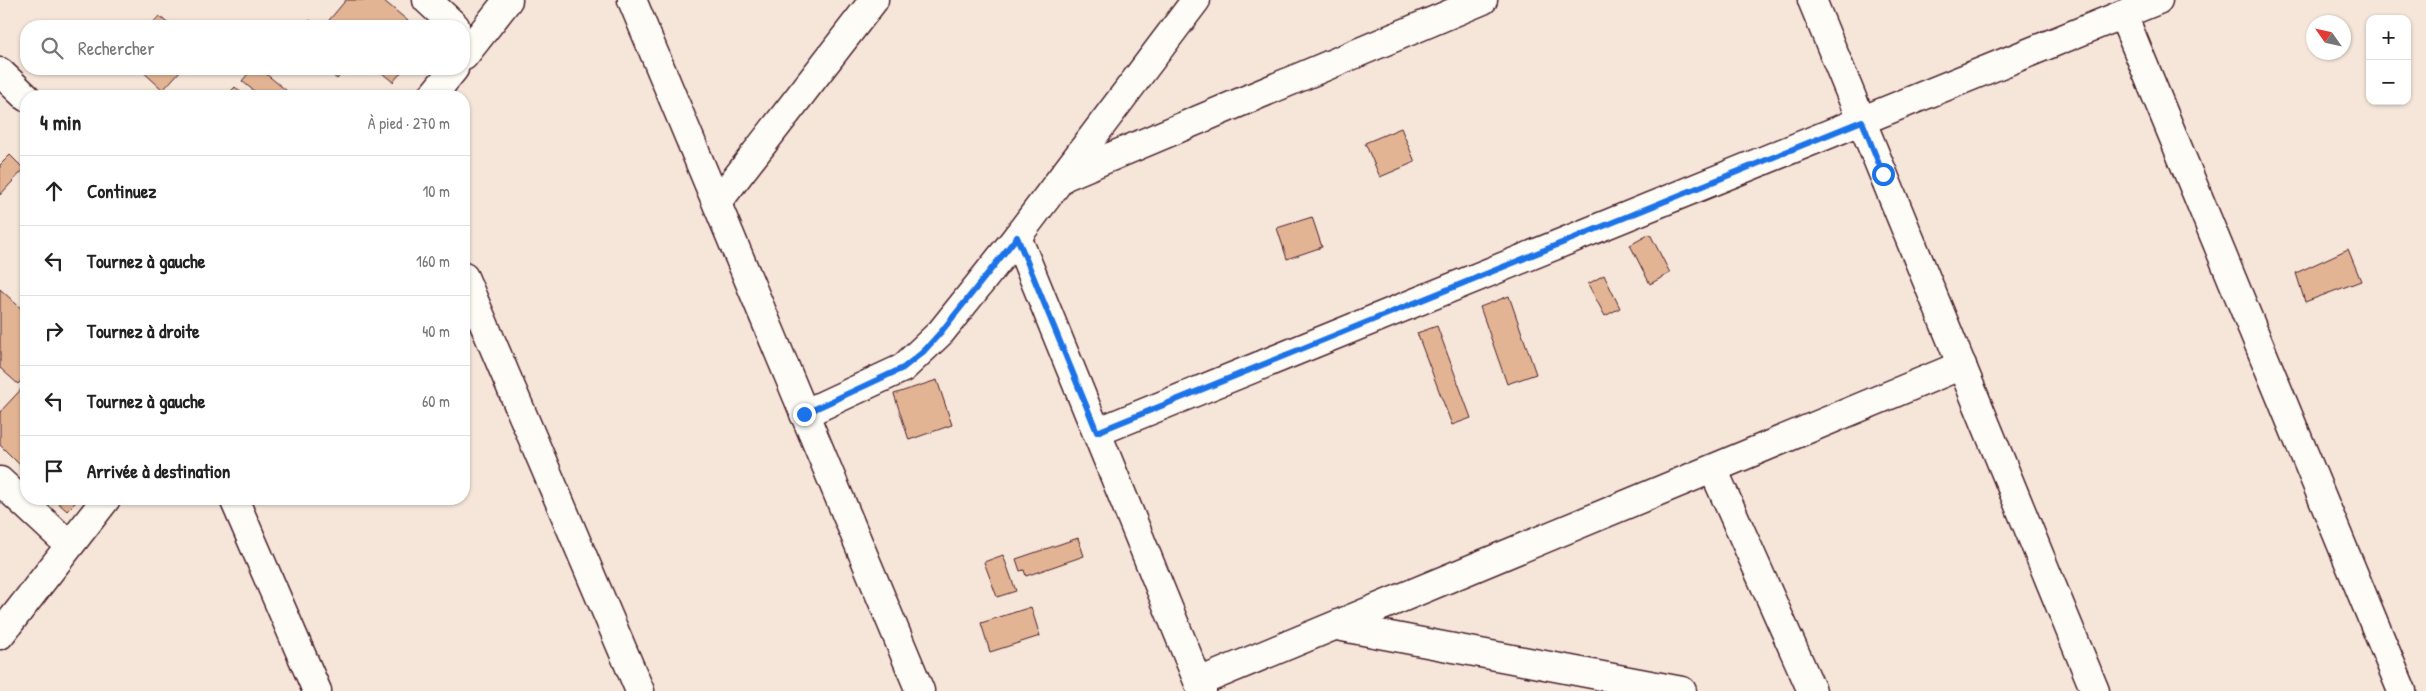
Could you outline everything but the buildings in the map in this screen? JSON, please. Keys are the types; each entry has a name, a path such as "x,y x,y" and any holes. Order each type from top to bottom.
{"street":[{"path":"427,0 446,20"},
{"path":"470,35 508,0"},
{"path":"632,0 920,691"},
{"path":"717,204 874,0"},
{"path":"804,414 903,368 923,352 1017,237 1196,0"},
{"path":"1062,178 1483,0"},
{"path":"1812,0 2095,691"},
{"path":"1097,432 2158,0"},
{"path":"2123,15 2402,691"},
{"path":"0,72 20,91"},
{"path":"437,90 449,75"},
{"path":"1017,237 1201,686 1337,626 1962,365"},
{"path":"470,291 640,691"},
{"path":"1713,469 1812,691"},
{"path":"0,481 20,500"},
{"path":"26,505 69,545"},
{"path":"0,635 101,505"},
{"path":"237,505 317,691"},
{"path":"1337,626 1682,691"}],"route":[{"path":"804,414 903,368 923,352 1017,237 1097,432 1862,121 1883,174"}]}
